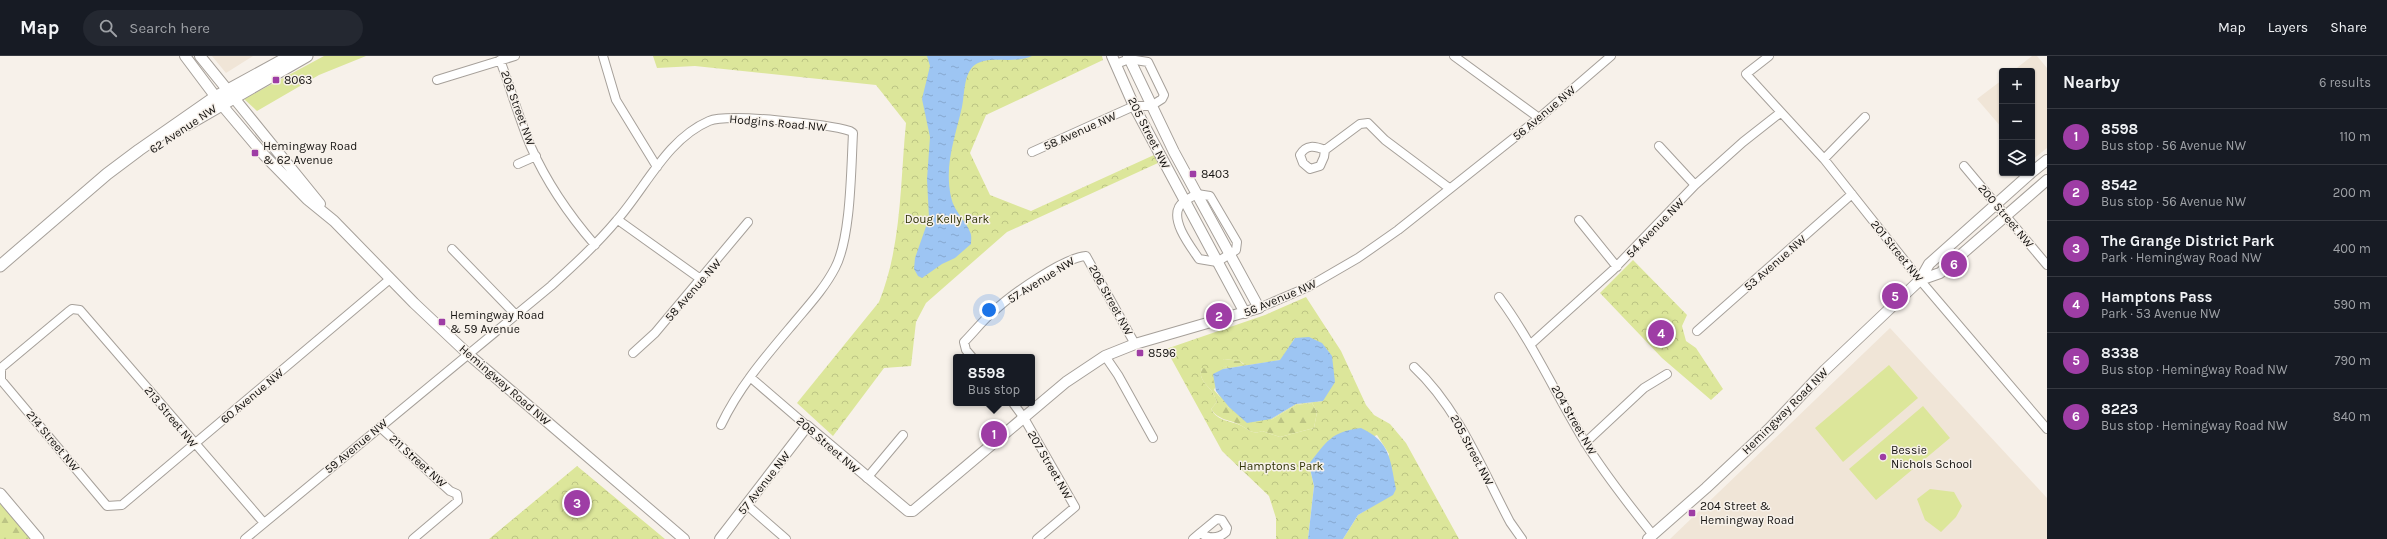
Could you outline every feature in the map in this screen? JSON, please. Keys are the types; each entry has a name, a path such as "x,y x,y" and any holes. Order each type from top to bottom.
{"main road":[{"name":"62 Avenue NW","path":"0,266 64,213 182,128 218,100 290,56"},
{"name":"62 Avenue NW","path":"230,93 308,56"},
{"path":"3,496 38,539"}],"street":[{"name":"Hemingway Road NW","path":"185,56 218,100 264,155 307,199 334,221"},
{"name":"Hemingway Road NW","path":"200,56 334,221 390,279 468,354 684,539"},
{"path":"437,80 515,56"},
{"path":"603,56 616,100 658,168"},
{"path":"1454,56 1539,118"},
{"name":"56 Avenue NW","path":"908,511 913,511 1066,382 1104,356 1135,344 1259,308 1308,287 1358,258 1398,230 1539,118 1611,56"},
{"name":"201 Street NW","path":"1769,56 1746,74 1780,113 1824,159 1920,280 2047,429"},
{"name":"205 Street NW","path":"1128,58 1151,106 1197,194 1259,308"},
{"name":"205 Street NW","path":"1151,106 1160,102 1164,95 1150,65 1144,60 1128,58 1114,60 1134,106 1245,313"},
{"name":"208 Street NW","path":"500,60 536,156 560,201 595,245"},
{"name":"58 Avenue NW","path":"1032,152 1134,106 1151,106"},
{"name":"54 Avenue NW","path":"1531,344 1580,302 1617,267 1695,185 1743,142 1780,113"},
{"path":"1824,159 1865,117"},
{"name":"Hodgins Road NW","path":"468,354 551,286 595,245 618,220 671,149 688,132 710,121 721,118 746,118 846,129 853,133 851,184 841,249 835,268 821,290 750,377 729,407 721,425"},
{"path":"1325,150 1360,124 1368,122 1385,140 1450,188"},
{"path":"1659,146 1695,185"},
{"name":"208 Street NW","path":"518,164 536,156"},
{"name":"Hemingway Road NW","path":"2035,170 2047,160"},
{"name":"200 Street NW","path":"1964,166 2047,265"},
{"name":"Hemingway Road NW","path":"1652,538 1769,429 1825,370 1920,280 1929,264 2029,176"},
{"name":"Hemingway Road NW","path":"1920,280 1940,273 2047,180"},
{"path":"1197,194 1184,201 1178,208 1177,219 1192,249 1199,259 1217,262 1230,254"},
{"name":"53 Avenue NW","path":"1697,331 1852,194"},
{"path":"618,220 702,280"},
{"path":"1579,220 1617,267"},
{"name":"58 Avenue NW","path":"633,353 655,333 702,280 748,222"},
{"path":"452,249 515,314"},
{"name":"57 Avenue NW","path":"969,354 966,350 964,342 994,311 1027,286 1075,257 1086,256"},
{"name":"206 Street NW","path":"1086,256 1135,344"},
{"name":"60 Avenue NW","path":"111,508 122,505 390,279"},
{"name":"204 Street NW","path":"1499,297 1531,344 1585,443 1608,478 1652,538"},
{"name":"213 Street NW","path":"0,372 1,368 68,312 80,310 195,445 264,523"},
{"name":"59 Avenue NW","path":"245,539 468,354"},
{"path":"1104,356 1118,375 1153,438"},
{"name":"205 Street NW","path":"1414,366 1426,378 1449,408 1510,522 1522,539"},
{"name":"214 Street NW","path":"0,372 2,380 107,506 111,508"},
{"path":"1585,443 1644,388 1667,374"},
{"name":"208 Street NW","path":"750,377 867,478 908,511"},
{"name":"207 Street NW","path":"1015,406 1024,418 1075,507 1037,539"},
{"name":"57 Avenue NW","path":"720,539 807,426"},
{"name":"211 Street NW","path":"380,427 450,491 458,494 458,501 413,539"},
{"path":"867,478 903,435"},
{"path":"747,505 786,539"},
{"path":"1193,539 1200,533"}],"shaded area":[{"path":"212,56 253,56 226,73"},
{"path":"2032,56 2037,56 2047,68 2047,148 2035,158 2035,68 2017,68"},
{"path":"1999,82 1999,125 1977,99"},
{"name":"Bessie Nichols School","path":"1890,328 2047,498 2047,539 1670,539"}],"green space":[{"path":"324,56 366,56 319,75 257,111 244,99"},
{"name":"Doug Kelly Park","path":"653,56 1102,56 1103,60 986,115 970,153 990,195 1031,211 1154,155 1158,163 1007,232 926,303 916,322 911,366 884,368 833,436 797,403 879,302 887,280 896,236 906,123 876,85 695,66 657,68"},
{"path":"1633,260 1687,315 1682,326 1686,341 1696,348 1723,389 1711,400 1662,358 1600,293"},
{"name":"Hamptons Park","path":"1306,297 1341,351 1366,405 1374,415 1390,424 1406,443 1459,539 1343,539 1358,515 1371,507 1389,454 1377,435 1309,464 1314,486 1308,539 1276,539 1276,518 1269,496 1222,451 1166,349 1265,315","holes":["1295,338 1323,401 1296,404 1271,419 1223,369 1281,360","1224,359 1240,361 1244,364 1224,367 1212,373 1216,390 1224,403 1248,424 1271,420 1296,405 1312,403 1317,412 1314,428 1280,437 1262,431 1251,432 1238,424 1221,419 1217,416 1211,409 1217,402 1203,380 1201,372 1202,368 1212,369"]},
{"path":"1224,359 1240,361 1244,365 1224,367 1214,390 1229,408 1271,420 1296,405 1312,403 1317,412 1314,428 1280,437 1262,431 1251,432 1214,413 1211,409 1217,402 1203,380 1201,372 1202,368 1209,367"},
{"path":"1889,365 1918,398 1843,462 1815,428"},
{"path":"1923,406 1950,438 1876,500 1849,469"},
{"path":"577,466 665,539 489,539"},
{"path":"1930,489 1954,492 1962,506 1956,517 1941,532 1925,520 1917,499"},
{"path":"0,503 31,539 0,539"}],"water":[{"path":"927,56 1032,56 1018,59 984,61 973,66 967,77 962,107 951,152 949,185 953,202 971,235 971,244 955,258 942,264 922,278 918,276 914,269 915,258 929,218 927,179 930,137 922,99 930,66"},
{"path":"1309,337 1322,343 1332,356 1335,382 1323,401 1296,404 1271,419 1247,423 1229,407 1216,391 1213,374 1223,369 1280,360 1295,338"},
{"path":"1361,428 1371,433 1384,446 1388,453 1396,489 1393,495 1358,515 1343,539 1308,539 1314,486 1309,464 1320,449 1330,439 1343,432"}],"place":[{"name":"8063","path":"276,80"},
{"name":"Hemingway Road & 62 Avenue","path":"255,153"},
{"name":"8403","path":"1193,174"},
{"name":"8223","path":"1954,264"},
{"name":"8338","path":"1895,296"},
{"name":"8542","path":"1219,316"},
{"name":"Hemingway Road & 59 Avenue","path":"442,322"},
{"name":"Hamptons Pass","path":"1661,333"},
{"name":"8596","path":"1140,353"},
{"name":"8598","path":"994,434"},
{"name":"Bessie Nichols School","path":"1883,457"},
{"name":"The Grange District Park","path":"577,503"},
{"name":"204 Street & Hemingway Road","path":"1692,513"}]}
